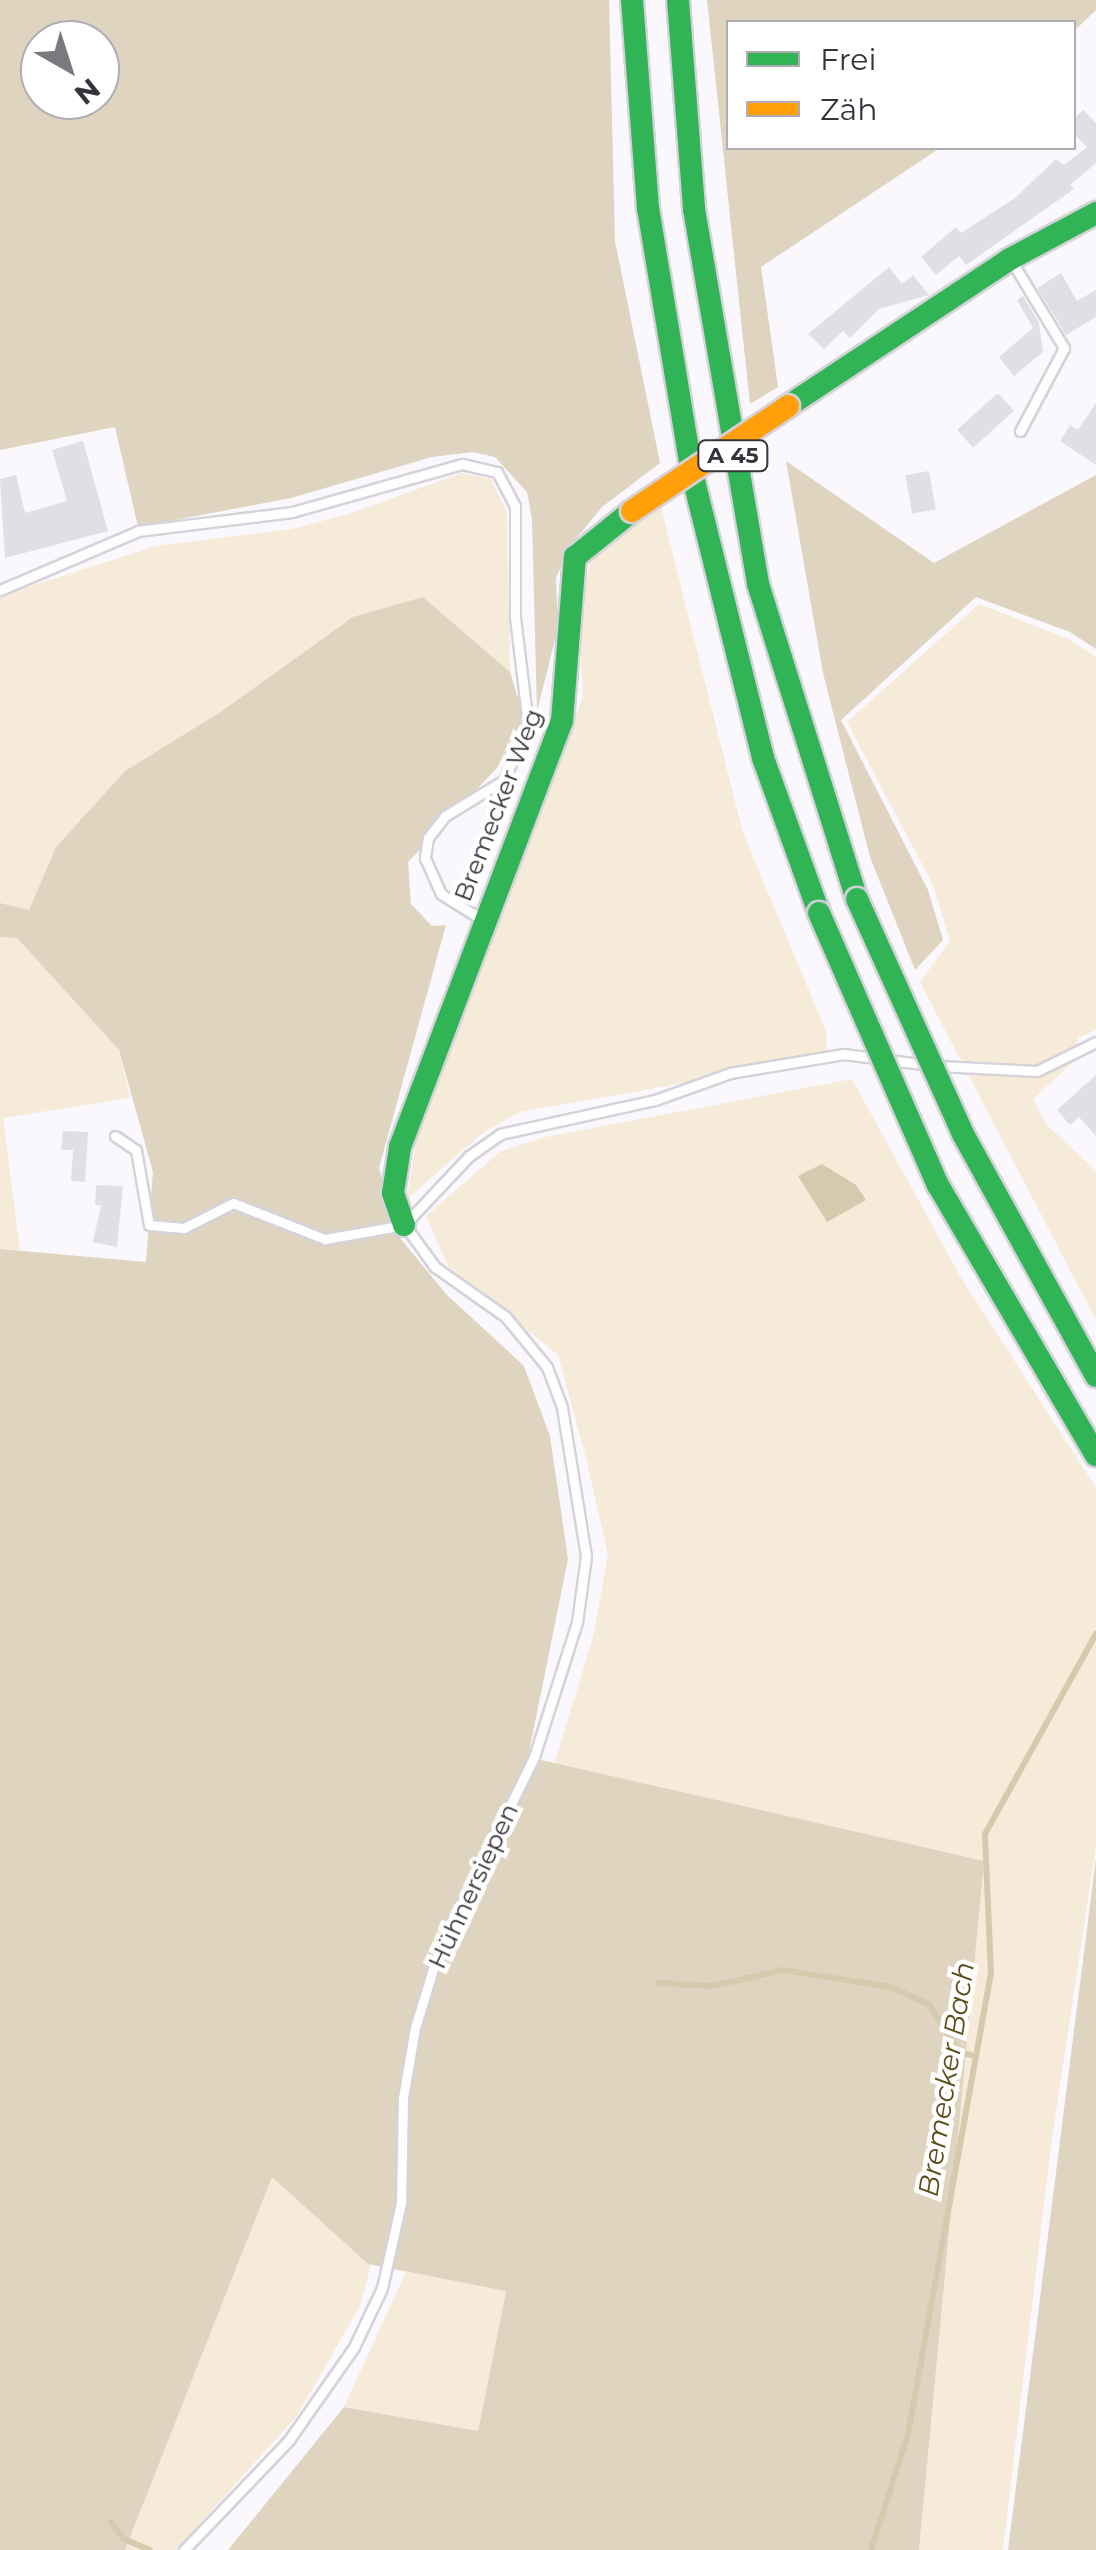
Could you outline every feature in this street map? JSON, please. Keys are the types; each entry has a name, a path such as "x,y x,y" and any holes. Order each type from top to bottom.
{"main road":[{"name":"A 45","path":"632,0 648,208 692,474 763,758 819,913 938,1185 1096,1454"},
{"name":"A 45","path":"678,0 694,208 758,584 857,899 963,1134 1096,1376"},
{"name":"Bremecker Weg","path":"404,1225 393,1193 400,1148 483,920 562,721 575,558 632,511 788,406 1010,259 1096,213"}],"lane":[{"path":"1010,259 1064,348 1020,431"},
{"path":"0,590 138,531 292,512 462,464 498,472 515,506 515,618 528,724 504,780 445,816 428,838 425,858 441,894 483,920"},
{"path":"115,1136 136,1150 149,1225 184,1228 233,1203 324,1239 404,1225 469,1156 500,1134 655,1100 730,1073 844,1054 988,1072 1054,1068 1096,1042"},
{"name":"Hühnersiepen","path":"184,2550 289,2440 354,2347 382,2288 401,2203 403,2098 415,2028 438,1953 534,1758 577,1622 586,1556 562,1407 546,1367 506,1318 435,1267 404,1225"}],"shaded area":[{"path":"0,0 609,0 615,241 660,463 602,507 570,546 556,578 558,628 537,711 532,519 527,492 495,457 473,452 432,457 291,498 138,527 115,427 0,450"},
{"path":"707,0 1096,0 1096,10 1076,29 1076,20 726,20 726,150 937,150 761,267 778,387 750,404"},
{"path":"786,461 934,563 1096,475 1096,649 1070,632 976,597 841,720 928,890 943,940 915,970 870,857 823,673"},
{"path":"461,473 491,479 507,512 510,672 423,597 125,771 56,847 29,911 0,903 0,596 156,546 292,529 352,513"},
{"path":"660,503 743,833 826,1031 827,1058 519,1112 481,1134 407,1199 418,1127 583,697 579,608 594,550"},
{"path":"423,597 510,672 526,724 496,769 408,862 411,904 432,926 446,925 379,1168 400,1238 447,1295 524,1366 550,1436 568,1559 528,1757 984,1861 919,2550 228,2550 344,2407 478,2431 506,2291 368,2264 272,2177 125,2550 0,2550 0,1249 146,1262 153,1172 119,1050 17,938 0,937 0,903 29,910 56,847 125,771 219,713 353,617"},
{"path":"979,604 1069,639 1096,657 1096,1030 1078,1038 1073,1062 1033,1099 1045,1123 1096,1171 1096,1320 920,982 950,941 933,885 847,722"},
{"path":"0,937 17,938 119,1050 130,1098 3,1118 20,1250 0,1249"},
{"path":"852,1079 960,1276 1096,1488 1096,1846 1051,2145 1003,2550 919,2550 984,1861 554,1765 593,1637 608,1555 587,1462 558,1355 448,1266 426,1216 501,1151 545,1137"},
{"path":"822,1164 856,1185 866,1200 827,1222 798,1176"},
{"path":"1096,1858 1096,2550 1008,2550"},
{"path":"272,2176 371,2266 359,2308 296,2417 176,2550 125,2550"},
{"path":"406,2272 506,2290 478,2431 344,2407"}],"building":[{"path":"1083,110 1096,123 1096,163 1070,185 1074,189 966,265 959,256 936,275 921,257 956,227 961,233 1015,198 1056,159 1064,165 1087,147 1076,136 1076,117"},
{"path":"889,267 902,284 913,275 929,295 879,309 850,338 843,331 824,349 808,334"},
{"path":"1061,273 1077,301 1096,290 1096,317 1066,335 1037,288"},
{"path":"1023,296 1039,323 1043,352 1014,376 999,357 1033,328 1017,300"},
{"path":"998,393 1014,411 973,448 957,430"},
{"path":"1096,403 1096,465 1060,441 1070,425 1078,430"},
{"path":"83,441 108,531 5,558 0,479 16,475 25,513 67,501 52,450"},
{"path":"929,471 936,509 912,514 905,475"},
{"path":"1096,1075 1096,1136 1079,1117 1070,1125 1057,1110"},
{"path":"63,1131 88,1132 85,1182 71,1181 73,1150 61,1150"},
{"path":"96,1185 123,1186 117,1247 93,1242 101,1205 95,1205"}],"waterway":[{"name":"Bremecker Bach","path":"871,2550 908,2434 991,1974 985,1834 1096,1634"},
{"path":"658,1983 713,1986 783,1970 890,1987 929,2004 959,2052 975,2056"},
{"path":"111,2522 124,2539 150,2550"}],"traffic: fast":[{"path":"632,0 648,208 692,473 763,758 819,913"},
{"path":"678,0 694,209 758,584 857,899"},
{"path":"788,406 1010,259 1096,213"},
{"path":"404,1225 393,1193 400,1147 562,721 575,557 632,511"},
{"path":"857,899 963,1134 1096,1376"},
{"path":"819,913 938,1185 1096,1455"}],"traffic: slow":[{"path":"632,511 788,406"}]}
